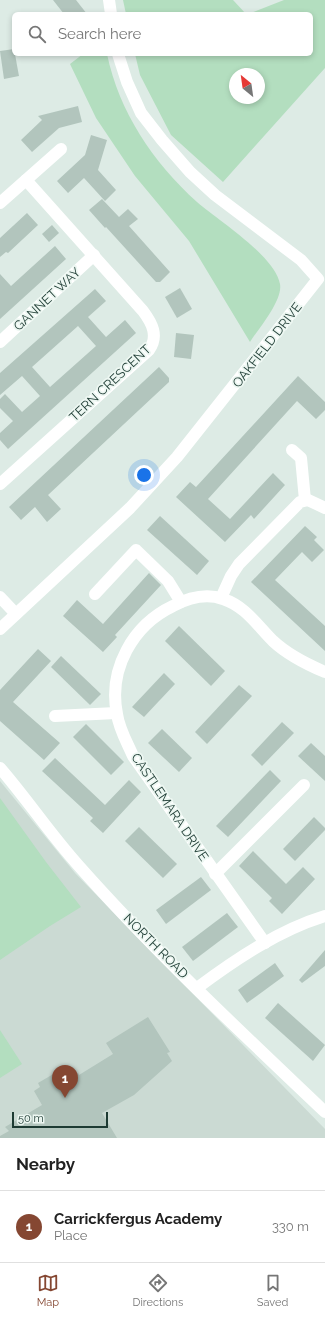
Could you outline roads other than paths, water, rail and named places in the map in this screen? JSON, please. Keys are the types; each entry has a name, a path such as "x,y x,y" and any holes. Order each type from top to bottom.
{"street":[{"path":"109,0 111,12"},
{"name":"OAKFIELD DRIVE","path":"0,629 130,508 177,457 322,280 301,260 215,195 171,151 141,112 127,82 119,56"},
{"path":"0,203 61,149"},
{"name":"TERN CRESCENT","path":"0,484 152,346 154,332 150,322 94,255 26,180"},
{"name":"GANNET WAY","path":"0,342 94,255"},
{"path":"292,450 301,458 305,500"},
{"path":"221,598 231,576 239,564 294,508 305,500 310,500 325,508"},
{"path":"95,594 136,550 168,580 181,602"},
{"path":"0,597 16,614"},
{"name":"CASTLEMARA DRIVE","path":"265,943 138,765 122,733 116,713 115,695 117,679 123,658 130,644 148,621 164,610 181,602 201,597 221,598 242,609 272,640 294,656 325,672"},
{"path":"55,716 116,713"},
{"name":"NORTH ROAD","path":"0,768 77,865 196,988 325,1112"},
{"name":"CASTLEMARA DRIVE","path":"216,874 304,785"},
{"path":"196,988 265,943 290,930 325,916"}],"place":[{"name":"Carrickfergus Academy","path":"65,1098"}]}
